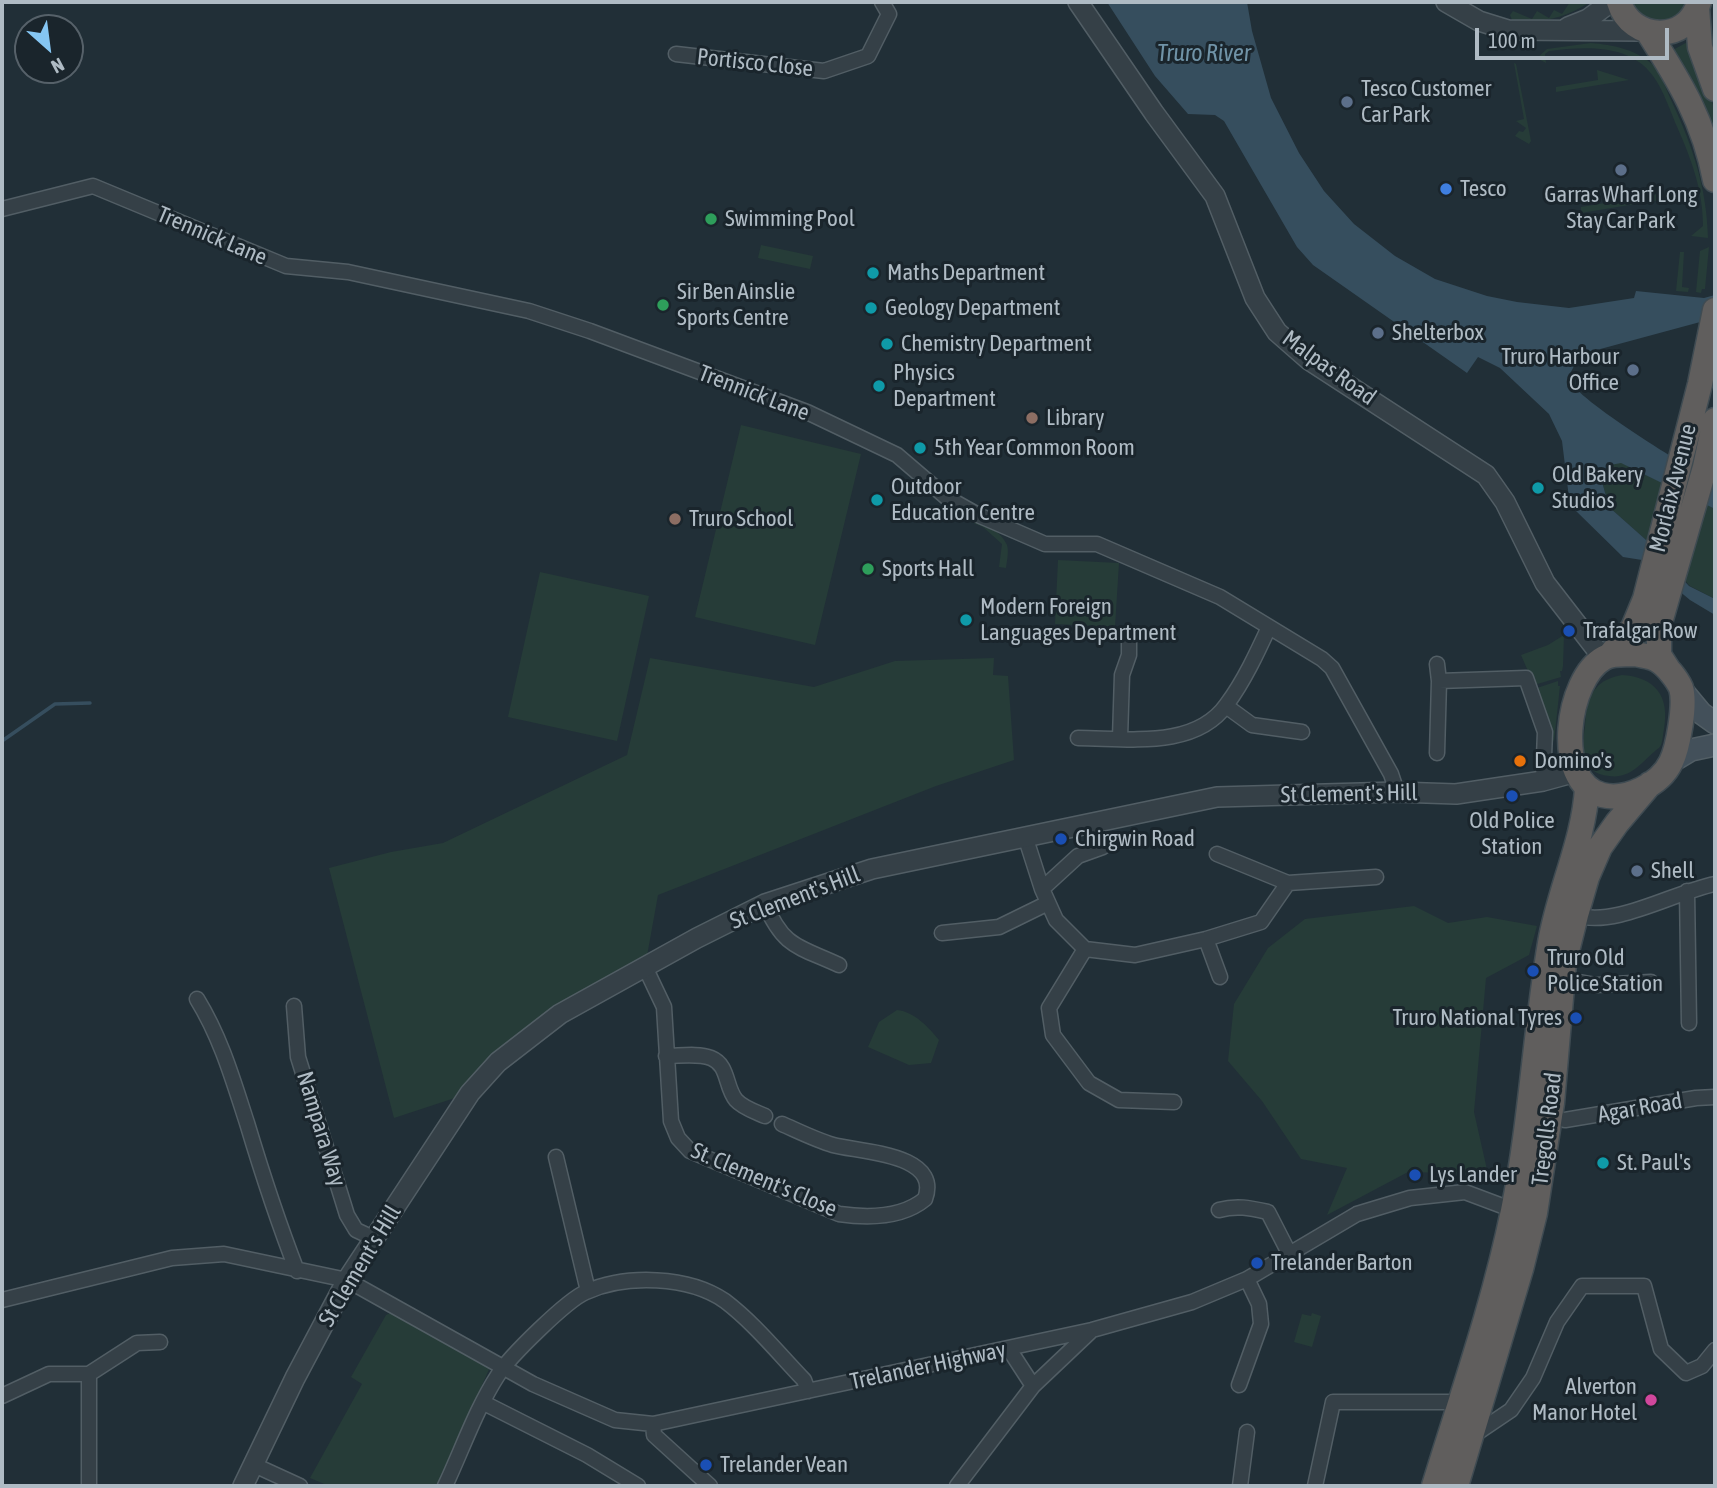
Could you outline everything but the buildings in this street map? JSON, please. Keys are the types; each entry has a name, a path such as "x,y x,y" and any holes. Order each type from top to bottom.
{"highway":[{"path":"1619,2 1629,22 1646,32 1657,34 1677,30 1693,17 1698,5"},
{"path":"1698,5 1700,47 1715,89"},
{"path":"1646,32 1684,88 1702,129 1715,180"},
{"name":"Morlaix Avenue","path":"1702,459 1714,317"},
{"name":"Morlaix Avenue","path":"1606,657 1655,601 1715,420"},
{"name":"Morlaix Avenue","path":"1655,601 1659,626 1658,650 1674,679"},
{"path":"1636,654 1656,659 1674,679 1681,717 1671,762 1663,773 1639,791 1622,796 1603,795 1581,780 1571,758 1572,719 1584,681 1593,668 1606,657 1636,654"},
{"name":"Tregolls Road","path":"1434,1486 1499,1270 1513,1210 1530,1110 1544,977 1552,931 1586,813 1581,780"},
{"name":"Tregolls Road","path":"1456,1486 1527,1247 1559,1112 1562,979 1576,915 1587,877 1600,847 1617,822 1650,784"},
{"path":"1513,1210 1523,1210 1538,1132 1559,1112"}],"main road":[{"path":"1674,679 1701,713 1715,723"},
{"path":"1671,762 1691,750 1715,745"}],"street":[{"name":"Malpas Road","path":"1078,2 1214,196 1255,298 1277,332 1309,360 1486,475 1505,502 1545,583 1606,657"},
{"path":"1446,2 1479,21 1516,32 1646,32"},
{"path":"1557,31 1577,24 1611,2"},
{"name":"Portisco Close","path":"676,54 824,71 868,56 886,8"},
{"name":"Trennick Lane","path":"2,209 93,186 286,266 348,272 529,310 800,409 888,450 946,496 978,515 1045,544 1097,544 1220,597 1322,659 1332,668 1391,774 1397,792"},
{"path":"1079,738 1162,738 1188,732 1208,722 1227,706 1269,627"},
{"path":"1121,738 1122,676 1129,655 1124,644"},
{"path":"1437,664 1437,753"},
{"path":"1439,681 1526,678 1545,732 1543,781"},
{"path":"1227,706 1252,726 1302,732"},
{"name":"St Clement's Hill","path":"243,1486 347,1280 470,1093 498,1062 560,1014 697,938 765,904 872,869 1217,797 1397,792 1456,794 1543,781 1581,780"},
{"path":"1025,836 1042,889 1056,919 1085,949 1135,955 1206,939 1261,922 1288,883"},
{"path":"1042,889 1078,856 1103,847"},
{"path":"1217,854 1288,883 1376,877"},
{"path":"1576,915 1596,919 1611,918 1715,884"},
{"path":"1688,891 1689,1023"},
{"path":"942,933 999,927 1048,903"},
{"path":"765,904 786,940 839,965"},
{"path":"1206,939 1220,977"},
{"path":"1085,949 1049,1009 1053,1035 1089,1083 1119,1100 1174,1102"},
{"name":"St. Clement's Close","path":"645,967 664,1007 671,1121 678,1138 697,1156 839,1214 863,1217 888,1214 913,1207 925,1199 927,1188 924,1177 901,1159 834,1145 782,1124"},
{"path":"1562,979 1596,985 1651,982"},
{"path":"197,999 224,1052 297,1271"},
{"name":"Nampara Way","path":"294,1006 298,1057 347,1215 356,1230 373,1238"},
{"path":"666,1056 707,1057 717,1061 724,1070 737,1101 765,1116"},
{"name":"Agar Road","path":"1559,1112 1715,1097"},
{"path":"556,1157 588,1291"},
{"name":"Trelander Highway","path":"2,1300 172,1258 224,1254 347,1280 503,1369 602,1415 628,1423 653,1424 1009,1349 1092,1330 1192,1302 1247,1279 1357,1214 1410,1198 1465,1192 1513,1210"},
{"path":"1219,1209 1245,1207 1268,1212 1289,1253"},
{"path":"1239,1385 1259,1331 1261,1317 1259,1304 1247,1279"},
{"path":"445,1486 499,1373 542,1327 578,1296 588,1291 629,1282 657,1280 685,1284 712,1294 748,1322 804,1380 808,1391"},
{"path":"1470,1438 1510,1410 1533,1378 1557,1322 1582,1286 1644,1286 1661,1349 1686,1373 1702,1366 1715,1350"},
{"path":"957,1486 1033,1386 1092,1330"},
{"path":"2,1396 49,1374 89,1374 137,1343 160,1342"},
{"path":"1009,1349 1033,1386"},
{"path":"87,1486 89,1374"},
{"path":"1315,1486 1333,1402 1459,1402"},
{"path":"484,1403 587,1455 638,1486"},
{"path":"653,1424 654,1435 709,1486"},
{"path":"1240,1486 1247,1432"},
{"path":"252,1464 300,1486"}],"green space":[{"path":"1570,2 1590,2 1562,16 1543,20 1512,20 1510,15 1513,11 1532,19 1537,11 1549,18 1554,10 1562,14"},
{"path":"1631,2 1685,2 1678,14 1672,18 1654,21 1641,16"},
{"path":"1693,39 1715,110 1715,139 1671,51"},
{"path":"1591,43 1631,51 1652,64 1664,82 1698,168 1705,202 1708,238 1691,236 1703,226 1696,176 1664,95 1643,65 1619,53 1591,48 1549,51 1545,54 1546,63 1537,58 1547,49"},
{"path":"1514,63 1531,141 1529,144 1515,136 1526,128 1516,121 1524,119"},
{"path":"1597,70 1629,80 1556,92 1556,87 1598,80"},
{"path":"1677,191 1678,197 1581,213 1581,207"},
{"path":"761,245 813,256 810,269 758,258"},
{"path":"1709,247 1705,289 1702,289 1701,293 1696,292 1700,251"},
{"path":"1680,252 1684,252 1682,287 1689,288 1688,292 1676,291"},
{"path":"741,425 861,454 815,645 695,617"},
{"path":"1622,463 1715,509 1715,599 1690,586 1645,539 1609,507 1601,478 1607,467"},
{"path":"961,512 987,525 1004,539 1008,550 1006,568 999,567 1002,544 983,527 959,517 957,513"},
{"path":"1058,560 1119,563 1115,627 1055,624"},
{"path":"540,572 649,596 617,741 508,717"},
{"path":"1564,635 1561,677 1534,685 1521,655 1548,645"},
{"path":"650,658 814,687 895,661 994,658 993,675 1008,676 1014,760 936,786 658,895 645,967 560,1014 470,1093 394,1118 329,868 391,852 443,843 627,755"},
{"path":"1622,675 1643,680 1658,690 1665,707 1664,729 1660,746 1639,766 1623,775 1609,776 1593,770 1585,758 1583,743 1586,715 1594,690 1606,680"},
{"path":"1558,681 1560,686 1554,742 1534,689"},
{"path":"1414,906 1448,923 1487,917 1537,926 1529,955 1486,978 1474,1112 1488,1174 1408,1172 1327,1215 1347,1168 1301,1159 1262,1101 1228,1061 1234,1004 1268,948 1305,919"},
{"path":"897,1010 915,1017 939,1040 931,1063 909,1065 868,1047 879,1022"},
{"path":"395,1311 491,1365 437,1486 329,1486 310,1478 362,1384 351,1377 386,1315"},
{"path":"1312,1313 1321,1316 1312,1347 1294,1342 1302,1314 1311,1316"}],"water":[{"name":"Truro River","path":"1107,2 1247,2 1252,31 1271,98 1299,153 1324,191 1354,224 1395,256 1435,279 1487,296 1569,308 1634,298 1636,291 1704,298 1715,295 1715,318 1593,351 1576,362 1568,378 1591,402 1715,484 1715,509 1621,463 1610,465 1601,478 1609,507 1645,539 1689,586 1715,599 1715,615 1690,600 1642,560 1623,557 1570,506 1562,441 1549,414 1500,368 1478,357 1467,373 1313,265 1297,247 1224,121 1215,115 1188,114 1155,76"}],"waterway":[{"path":"2,741 55,704 90,703"}],"place":[{"name":"Tesco Customer Car Park","path":"1347,102"},
{"name":"Garras Wharf Long Stay Car Park","path":"1621,170"},
{"name":"Tesco","path":"1446,189"},
{"name":"Swimming Pool","path":"711,219"},
{"name":"Maths Department","path":"873,273"},
{"name":"Sir Ben Ainslie Sports Centre","path":"663,305"},
{"name":"Geology Department","path":"871,308"},
{"name":"Shelterbox","path":"1378,333"},
{"name":"Chemistry Department","path":"887,344"},
{"name":"Truro Harbour Office","path":"1633,370"},
{"name":"Physics Department","path":"879,386"},
{"name":"Library","path":"1032,418"},
{"name":"5th Year Common Room","path":"920,448"},
{"name":"Old Bakery Studios","path":"1538,488"},
{"name":"Outdoor Education Centre","path":"877,500"},
{"name":"Truro School","path":"675,519"},
{"name":"Sports Hall","path":"868,569"},
{"name":"Modern Foreign Languages Department","path":"966,620"},
{"name":"Trafalgar Row","path":"1569,631"},
{"name":"Domino's","path":"1520,761"},
{"name":"Old Police Station","path":"1512,796"},
{"name":"Chirgwin Road","path":"1061,839"},
{"name":"Shell","path":"1637,871"},
{"name":"Truro Old Police Station","path":"1533,971"},
{"name":"Truro National Tyres","path":"1576,1018"},
{"name":"St. Paul's","path":"1603,1163"},
{"name":"Lys Lander","path":"1415,1175"},
{"name":"Trelander Barton","path":"1257,1263"},
{"name":"Alverton Manor Hotel","path":"1651,1400"},
{"name":"Trelander Vean","path":"706,1465"}]}
